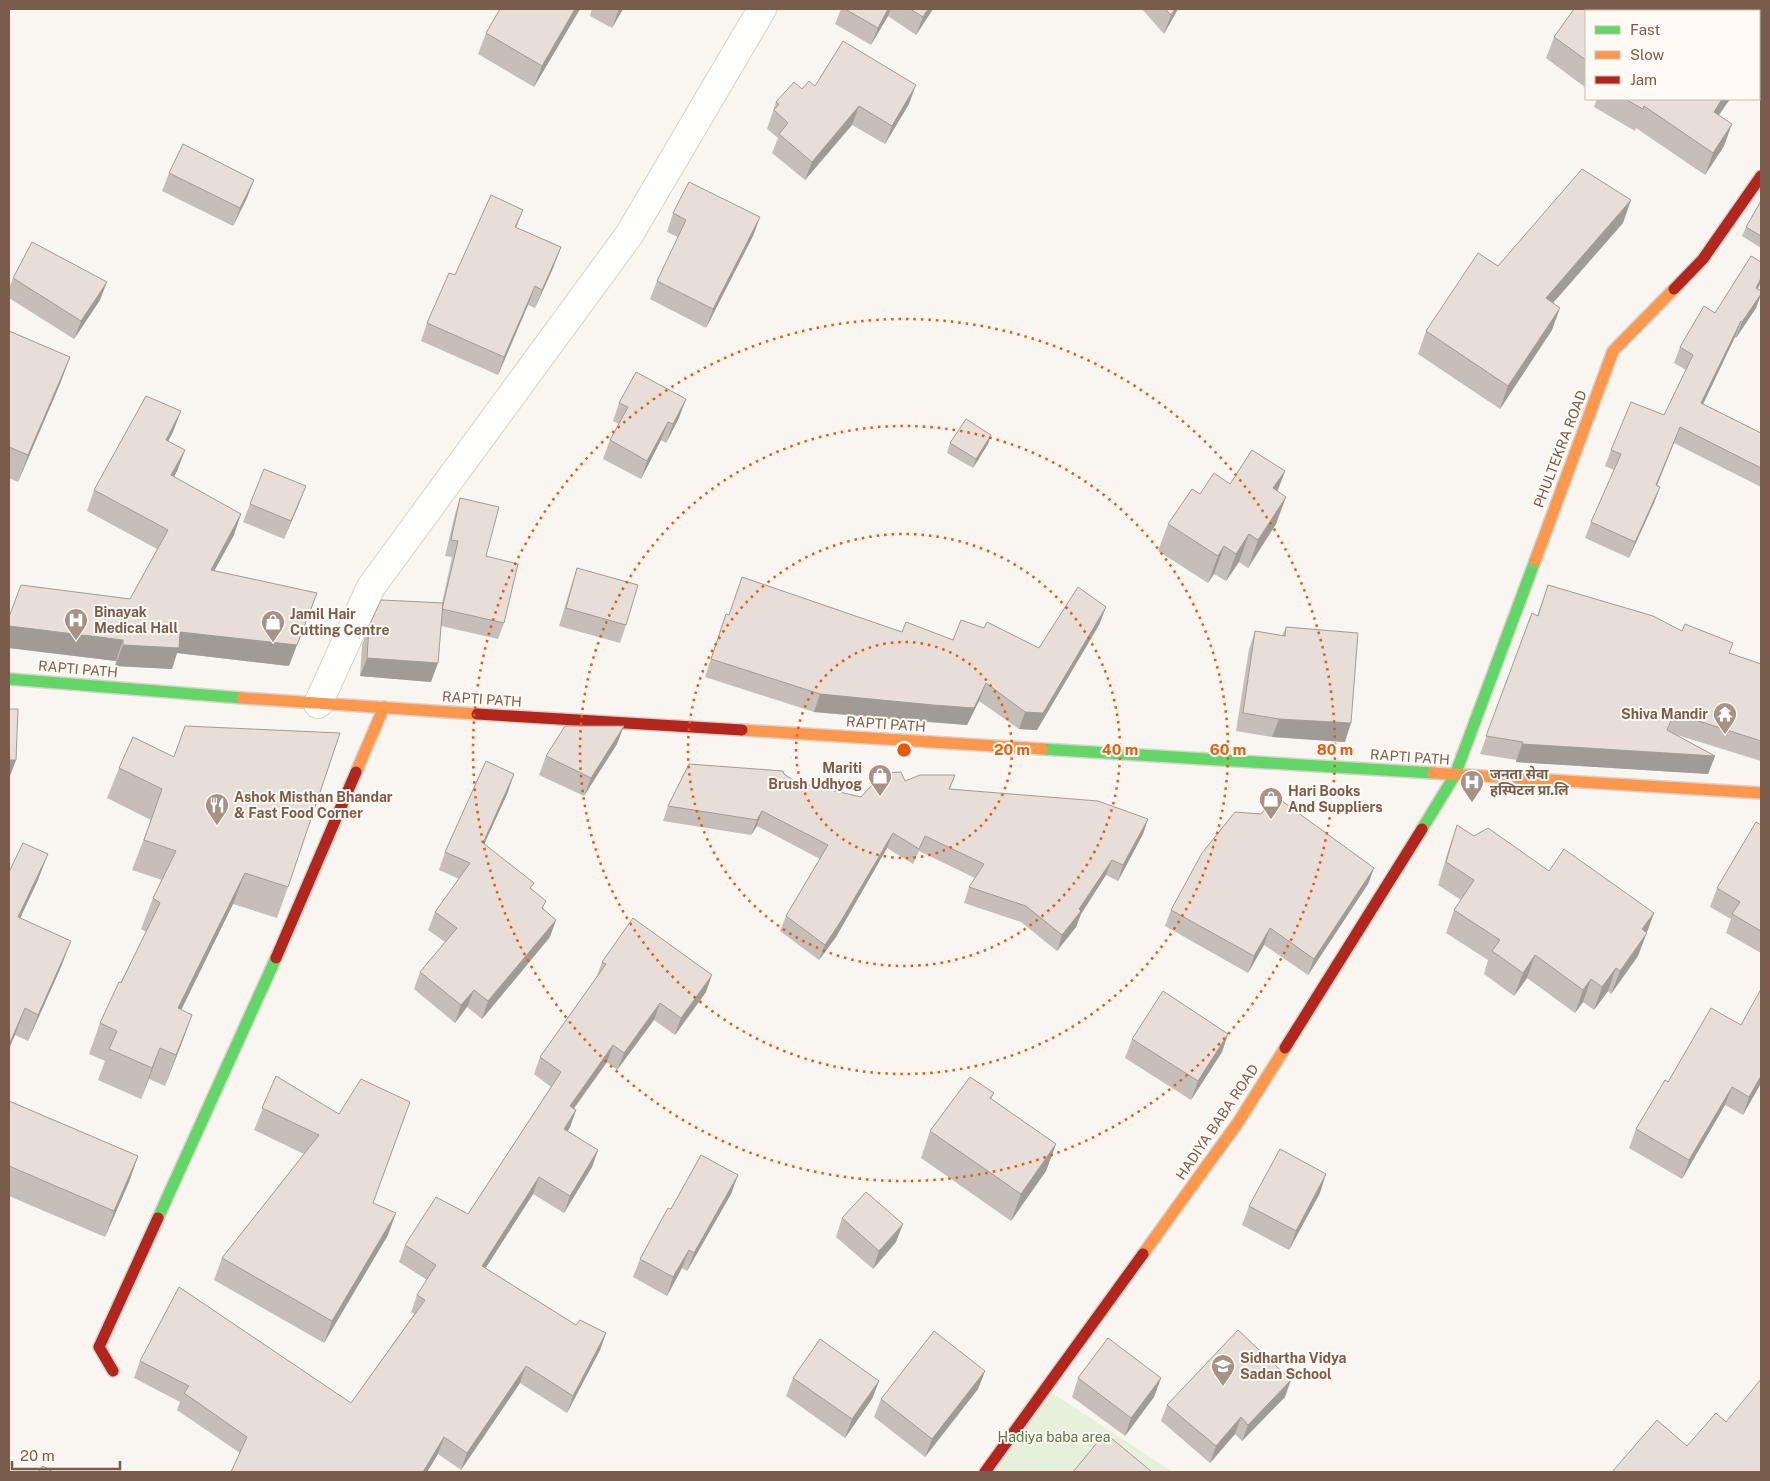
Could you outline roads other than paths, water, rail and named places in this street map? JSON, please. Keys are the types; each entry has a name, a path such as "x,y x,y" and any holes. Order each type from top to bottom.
{"street":[{"path":"318,704 371,587 629,235 762,9"},
{"name":"PHULTEKRA ROAD","path":"1455,775 1613,351 1704,259 1761,176"},
{"name":"RAPTI PATH","path":"9,679 318,704 1761,793"},
{"path":"113,1371 99,1347 300,904 384,707"},
{"name":"HADIYA BABA ROAD","path":"985,1472 1239,1122 1455,775"}],"place":[{"name":"Binayak Medical Hall","path":"76,641"},
{"name":"Jamil Hair Cutting Centre","path":"273,643"},
{"name":"Shiva Mandir","path":"1725,735"},
{"name":"Mariti Brush Udhyog","path":"880,797"},
{"name":"जनता सेवा हस्पिटल प्रा.लि","path":"1472,803"},
{"name":"Hari Books And Suppliers","path":"1271,820"},
{"name":"Ashok Misthan Bhandar & Fast Food Corner","path":"217,826"},
{"name":"Sidhartha Vidya Sadan School","path":"1223,1387"}],"park label":[{"name":"Hadiya baba area","path":"1054,1437"}]}
